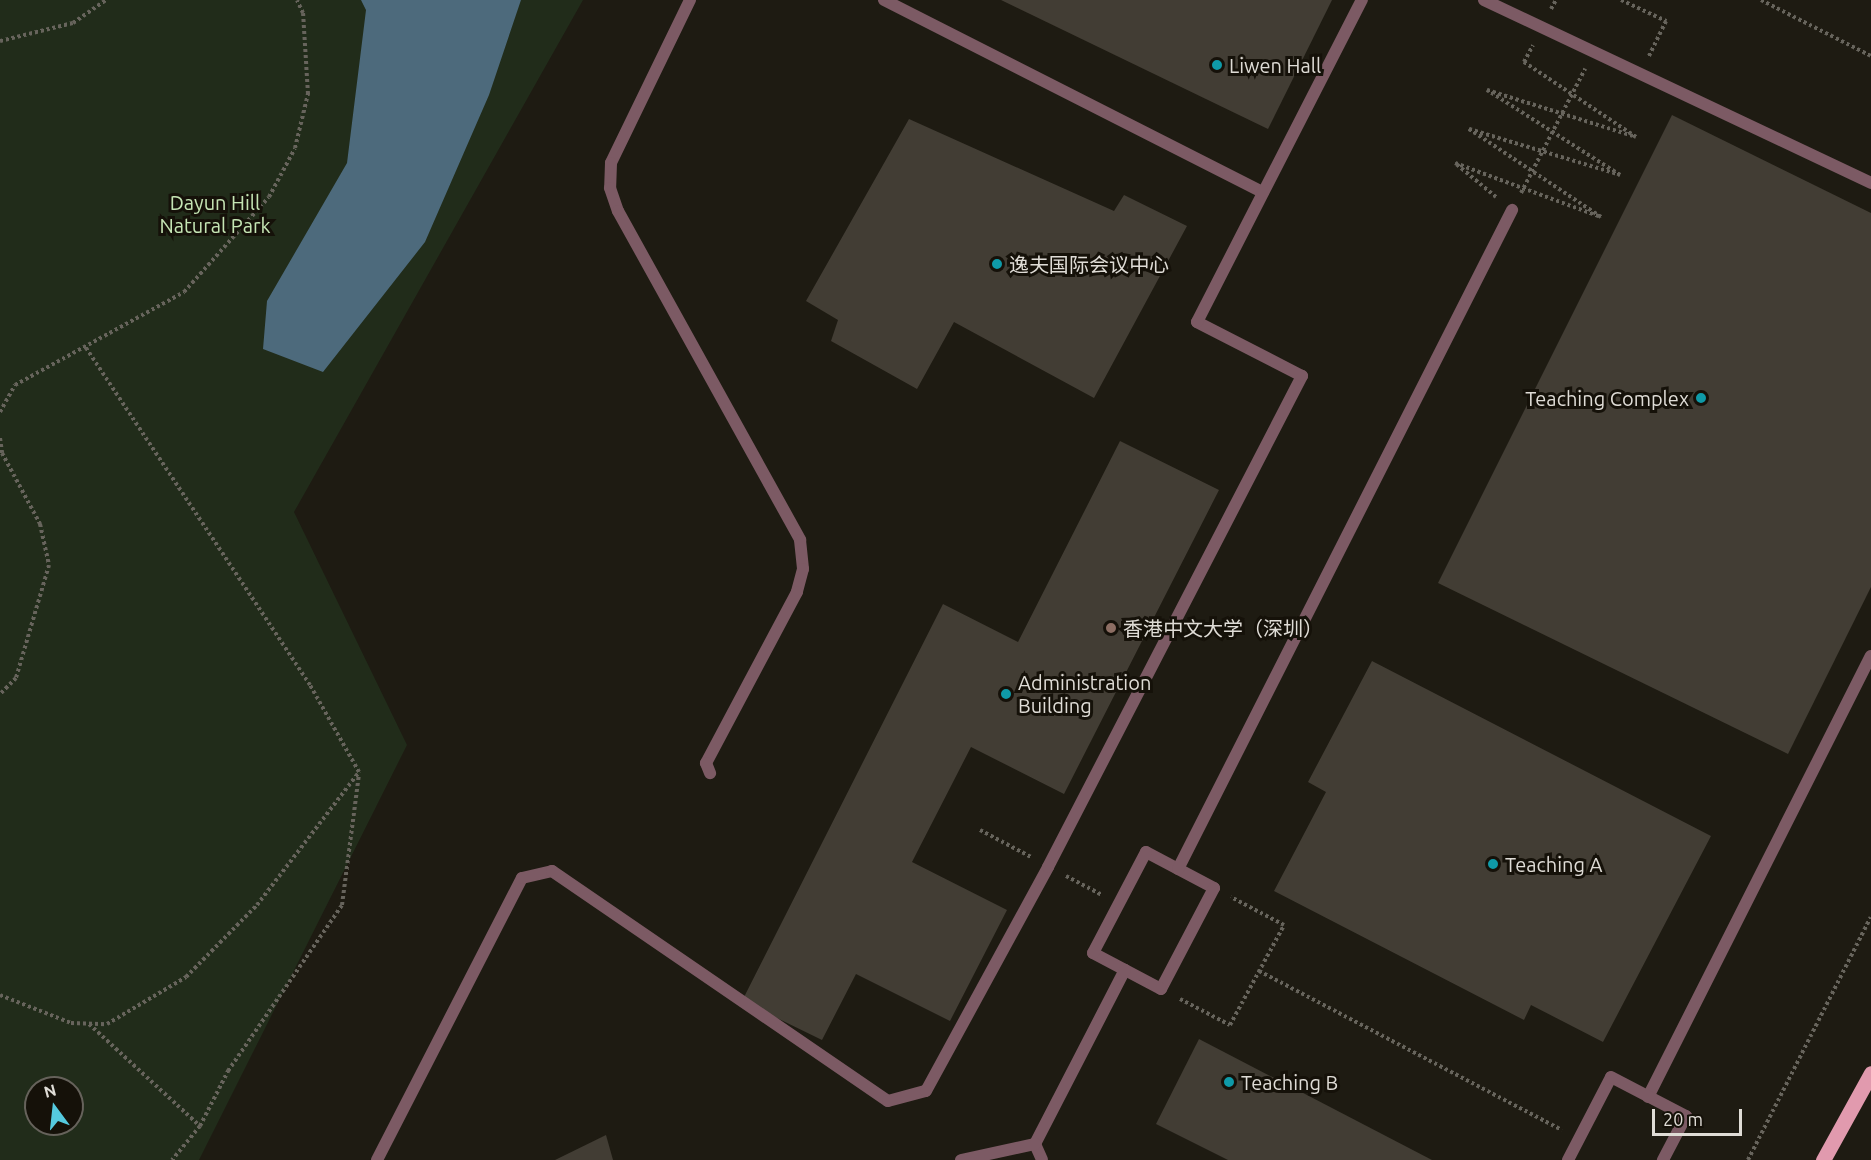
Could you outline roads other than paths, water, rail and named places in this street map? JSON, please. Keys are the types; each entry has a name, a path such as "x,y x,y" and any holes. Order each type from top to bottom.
{"main road":[{"path":"1823,1160 1871,1073"}],"street":[{"path":"690,0 611,163 610,188 618,211 800,540 803,569 797,592 706,764 710,773"},
{"path":"884,0 1263,192"},
{"path":"378,1160 522,878 552,871 888,1101 926,1091 1048,867 1302,376 1197,322 1362,0"},
{"path":"1484,0 1871,183"},
{"path":"1178,869 1512,210"},
{"path":"1648,1097 1871,656"},
{"path":"1146,852 1178,869 1214,888 1161,989 1093,953 1146,852"},
{"path":"1035,1144 1125,970"},
{"path":"1568,1160 1611,1077 1686,1116 1663,1160"},
{"path":"961,1160 1035,1144"},
{"path":"1035,1144 1042,1160"}],"water":[{"path":"361,0 521,0 489,95 425,242 323,372 263,349 267,301 347,163 366,10"}],"place":[{"name":"Liwen Hall","path":"1217,65"},
{"name":"逸夫国际会议中心","path":"997,264"},
{"name":"Teaching Complex","path":"1701,398"},
{"name":"香港中文大学（深圳）","path":"1111,628"},
{"name":"Administration Building","path":"1006,694"},
{"name":"Teaching A","path":"1493,864"},
{"name":"Teaching B","path":"1229,1082"}],"park label":[{"name":"Dayun Hill Natural Park","path":"215,214"}]}
